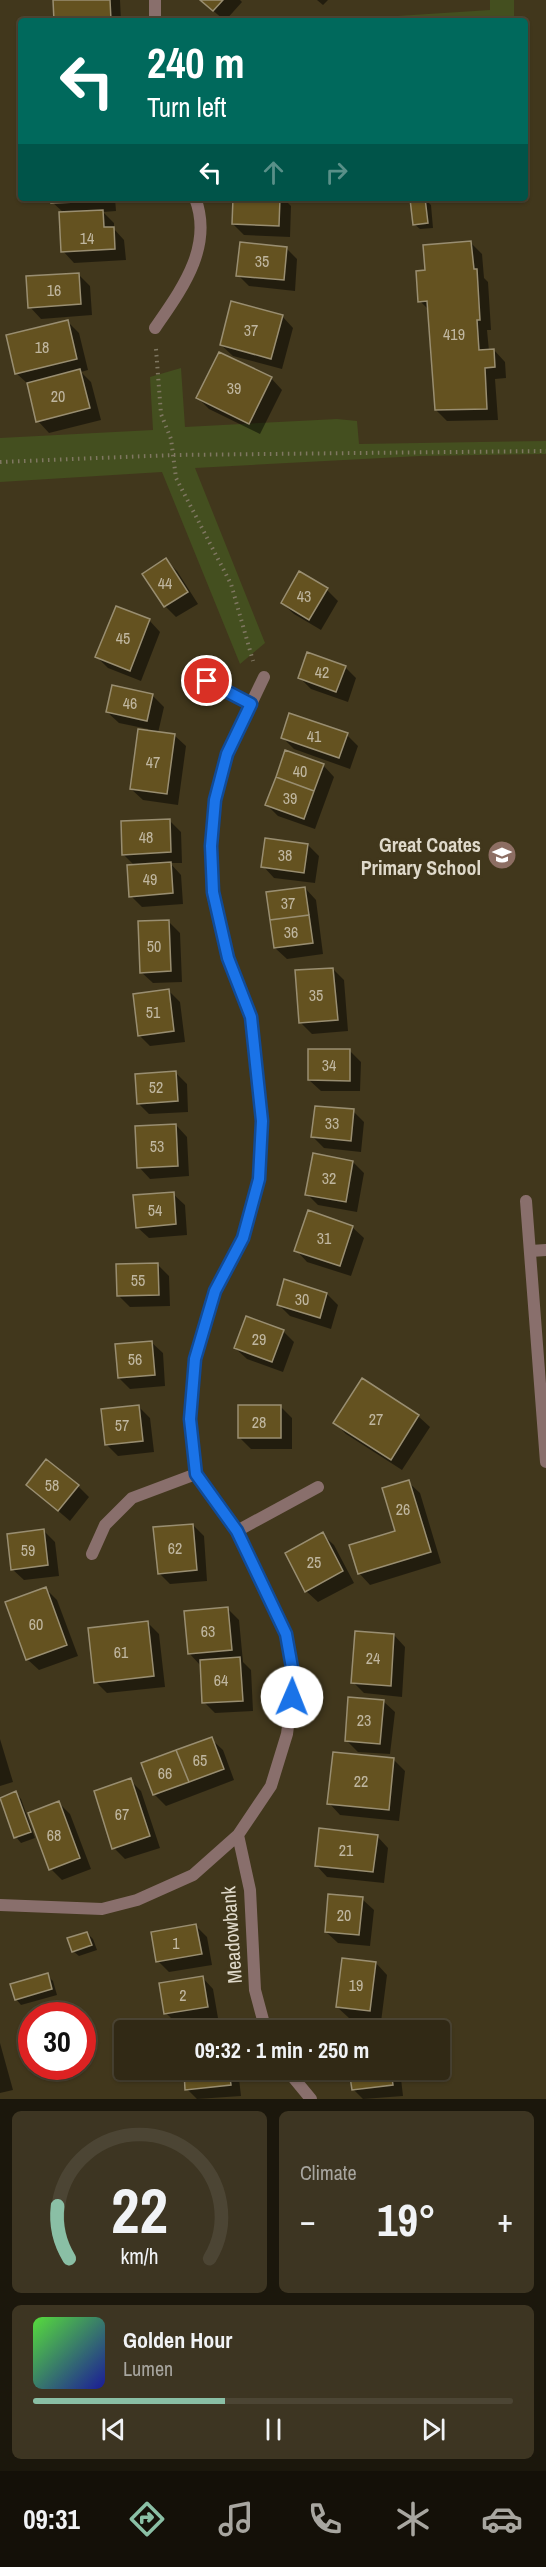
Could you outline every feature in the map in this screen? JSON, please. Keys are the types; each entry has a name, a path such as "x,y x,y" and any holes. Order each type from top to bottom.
{"street":[{"path":"154,0 155,18"},
{"path":"155,328 189,276 201,241 195,201"},
{"name":"Meadowbank","path":"0,1905 102,1909 137,1900 193,1875 238,1835 271,1786 287,1734 294,1679 286,1634 237,1531 196,1474 190,1419 195,1359 215,1291 243,1238 259,1179 262,1121 251,1017 228,958 213,892 211,846 215,800 227,754 264,677"},
{"path":"207,681 251,704"},
{"path":"526,1201 546,1462"},
{"path":"531,1251 546,1250"},
{"path":"92,1554 105,1525 132,1498 196,1474"},
{"path":"237,1531 318,1487"},
{"name":"Meadowbank","path":"238,1835 250,1890 255,1990 263,2020"},
{"path":"295,2080 311,2099"}],"path":[{"path":"155,328 161,414 171,440 176,478 231,584 254,662"},
{"path":"0,462 173,455 546,452"}],"green space":[{"path":"490,0 514,0 514,18 366,18 490,10"},
{"path":"181,368 185,427 337,419 357,421 359,444 546,441 546,454 420,456 195,468 265,643 240,664 162,472 0,482 0,438 153,430 150,377"}],"building":[{"path":"53,0 110,0 111,18 54,18"},
{"path":"200,0 223,0 213,11"},
{"path":"51,201 105,201 51,203"},
{"path":"233,201 280,201 279,226 232,224"},
{"path":"410,201 425,201 428,223 413,225"},
{"path":"103,210 104,227 114,227 115,249 61,252 59,212"},
{"path":"471,241 474,269 477,269 479,350 494,349 495,367 485,368 487,409 435,410 427,301 418,302 416,271 425,270 423,245"},
{"path":"240,242 287,247 284,280 236,276"},
{"path":"79,273 81,304 28,308 26,276"},
{"path":"231,301 283,315 271,359 220,345"},
{"path":"68,320 77,359 15,374 6,335"},
{"path":"219,352 272,377 249,424 196,398"},
{"path":"80,369 90,408 36,422 27,383"},
{"path":"166,558 188,592 164,607 142,574"},
{"path":"299,571 328,588 309,620 281,603"},
{"path":"116,606 150,619 130,671 95,657"},
{"path":"307,652 346,666 336,692 298,678"},
{"path":"112,685 153,694 147,721 106,712"},
{"path":"289,713 348,733 339,758 281,738"},
{"path":"138,729 175,734 167,794 130,789"},
{"path":"285,750 324,764 314,791 276,777"},
{"path":"276,777 314,791 304,819 265,805"},
{"path":"170,819 171,852 122,855 121,821"},
{"path":"265,838 308,844 304,873 261,867"},
{"path":"171,862 173,893 129,897 127,865"},
{"path":"305,887 309,915 270,920 266,892"},
{"path":"309,915 313,943 274,948 270,920"},
{"path":"169,920 171,971 140,973 138,921"},
{"path":"333,968 338,1020 299,1023 295,970"},
{"path":"169,989 174,1031 138,1036 133,994"},
{"path":"308,1049 350,1049 350,1081 308,1080"},
{"path":"176,1071 178,1101 137,1104 135,1074"},
{"path":"315,1106 354,1109 351,1141 311,1137"},
{"path":"176,1124 178,1166 137,1168 135,1126"},
{"path":"313,1153 353,1161 346,1202 305,1195"},
{"path":"174,1192 176,1224 136,1228 133,1195"},
{"path":"308,1210 353,1226 340,1266 294,1251"},
{"path":"158,1263 159,1295 117,1296 116,1264"},
{"path":"284,1279 327,1293 320,1318 277,1305"},
{"path":"246,1316 284,1330 272,1362 234,1348"},
{"path":"152,1341 155,1375 118,1378 115,1344"},
{"path":"362,1378 419,1415 391,1460 333,1423"},
{"path":"139,1405 143,1441 105,1445 101,1409"},
{"path":"238,1405 281,1405 281,1438 238,1438"},
{"path":"46,1459 79,1485 58,1511 26,1485"},
{"path":"409,1480 431,1552 358,1574 349,1545 395,1531 382,1488"},
{"path":"193,1524 197,1570 158,1574 153,1527"},
{"path":"44,1529 48,1565 11,1570 7,1534"},
{"path":"323,1532 343,1571 305,1592 285,1553"},
{"path":"46,1587 67,1645 26,1660 5,1602"},
{"path":"228,1607 232,1650 188,1654 184,1611"},
{"path":"148,1621 154,1676 94,1683 88,1628"},
{"path":"355,1631 394,1634 391,1686 351,1683"},
{"path":"240,1657 243,1701 202,1703 200,1660"},
{"path":"348,1697 384,1700 380,1744 345,1741"},
{"path":"212,1737 224,1769 189,1782 176,1750"},
{"path":"176,1750 189,1782 153,1795 141,1763"},
{"path":"333,1752 394,1758 389,1810 327,1804"},
{"path":"131,1778 150,1836 112,1849 94,1791"},
{"path":"16,1791 31,1832 14,1838 0,1798"},
{"path":"59,1801 80,1858 49,1870 28,1813"},
{"path":"319,1828 378,1835 373,1872 315,1866"},
{"path":"328,1894 363,1897 359,1935 325,1932"},
{"path":"196,1924 202,1954 156,1962 151,1932"},
{"path":"87,1932 92,1945 72,1952 67,1938"},
{"path":"342,1958 376,1962 370,2011 336,2007"},
{"path":"48,1973 52,1989 15,2000 10,1984"},
{"path":"203,1976 208,2007 164,2014 159,1983"},
{"path":"184,2080 230,2080 231,2085 185,2090"},
{"path":"350,2080 392,2080 393,2085 352,2090"}],"place":[{"name":"Great Coates Primary School","path":"502,855"}],"route":[{"path":"207,681 251,704 227,754 215,800 211,846 213,892 228,958 251,1017 262,1121 259,1179 243,1238 215,1291 195,1359 190,1419 196,1474 237,1531 286,1634 294,1679 292,1697"}]}
